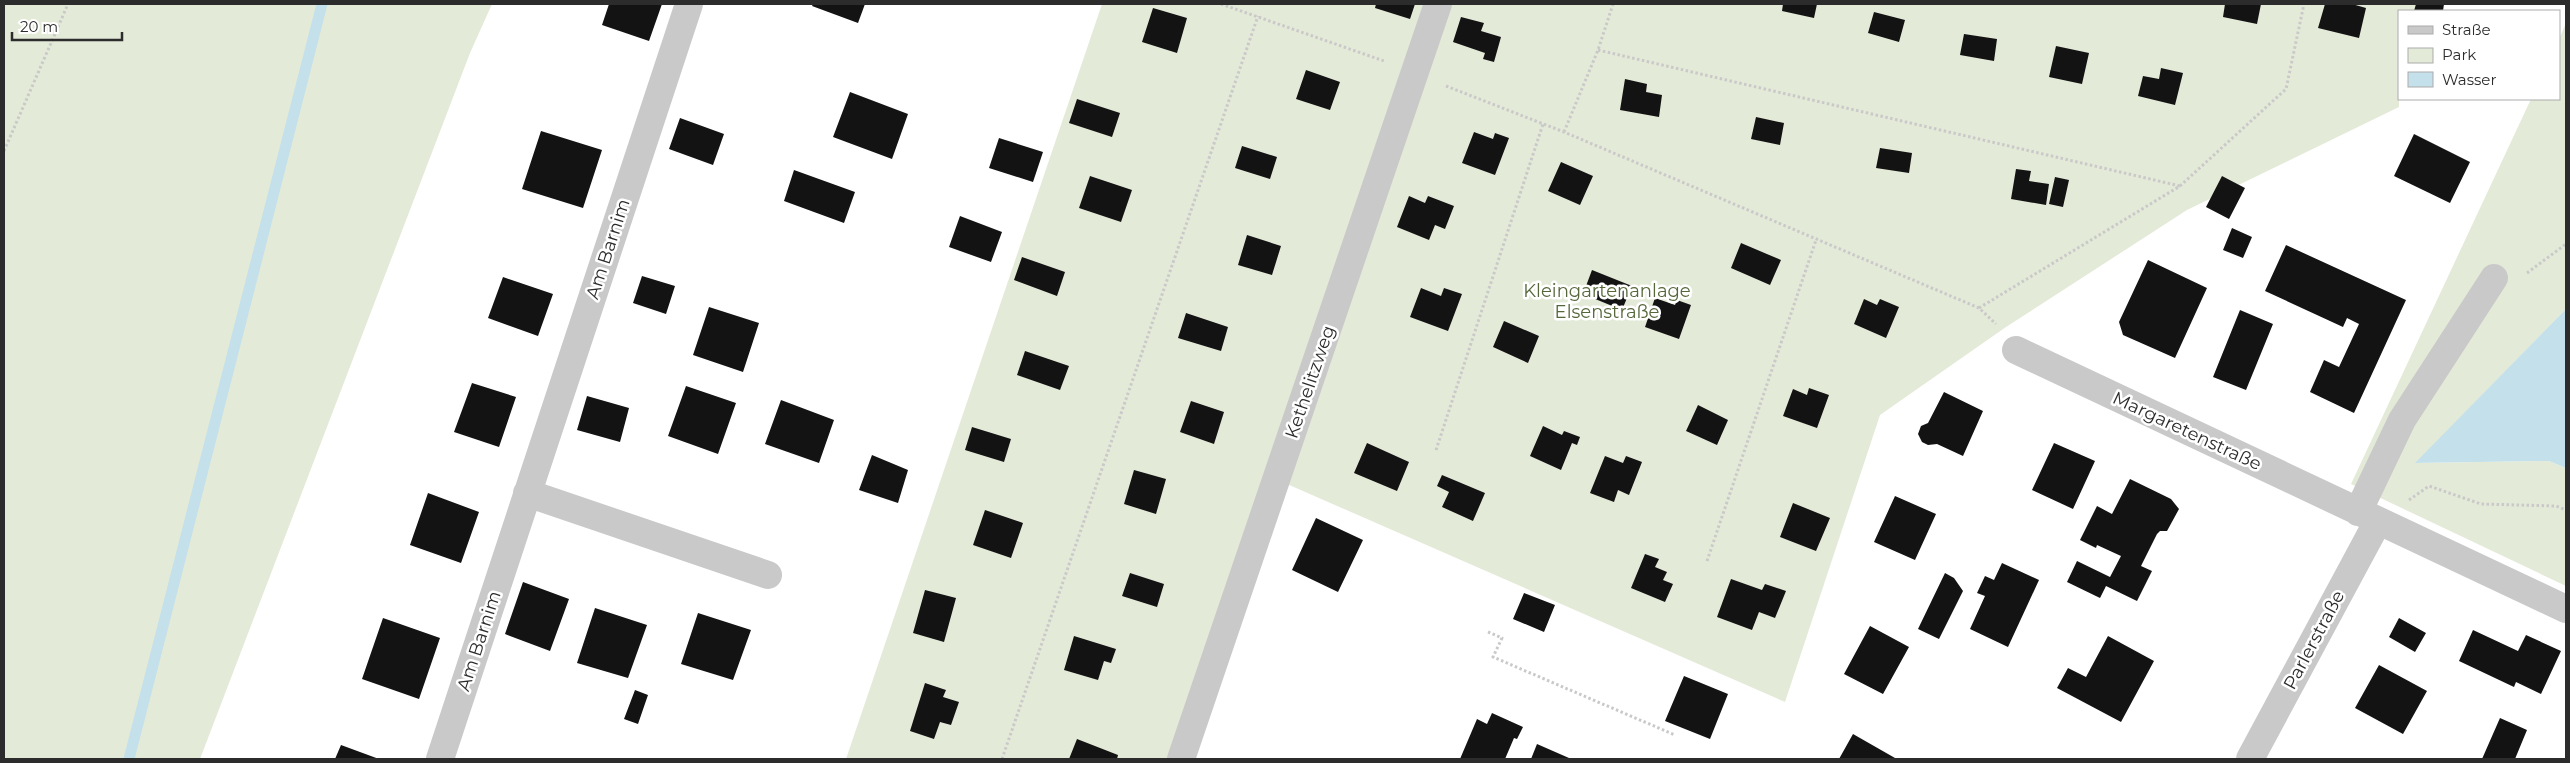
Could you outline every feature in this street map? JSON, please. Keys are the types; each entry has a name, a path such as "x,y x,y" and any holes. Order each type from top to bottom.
{"street":[{"name":"Am Barnim","path":"440,759 689,4"},
{"name":"Kethelitzweg","path":"1181,759 1438,4"},
{"path":"2373,519 2402,420 2494,278"},
{"name":"Margaretenstraße","path":"2016,350 2566,609"},
{"path":"527,493 768,575"},
{"name":"Parlerstraße","path":"2250,759 2373,519"}],"path":[{"path":"4,151 68,4"},
{"path":"1221,4 1414,73 1564,132 1979,308 1994,322 2016,350"},
{"path":"1564,132 1598,50 1613,4"},
{"path":"1979,308 2180,186 2286,89 2304,4"},
{"path":"1002,759 1258,16"},
{"path":"1598,50 2180,186"},
{"path":"1436,450 1543,124"},
{"path":"1707,561 1816,240"},
{"path":"2494,278 2529,273 2566,244"},
{"path":"2373,519 2429,486 2481,504 2556,506 2566,510"},
{"path":"1488,632 1502,638 1493,657 1675,735"}],"green space":[{"path":"4,4 492,4 470,53 200,759 4,759"},
{"name":"Kleingartenanlage Elsenstraße","path":"1102,4 2417,4 2415,10 2398,10 2399,107 2187,210 2006,327 1880,415 1785,702 1271,477 1173,759 846,759"},
{"path":"2566,23 2566,309 2416,463 2549,461 2566,468 2566,586 2351,484 2531,100 2560,100 2560,37"}],"water":[{"path":"2566,309 2566,468 2549,461 2415,463"}],"building":[{"path":"609,4 662,4 649,41 602,25"},
{"path":"813,4 865,4 858,23 812,6"},
{"path":"1376,4 1415,4 1410,19 1375,8"},
{"path":"1783,4 1817,4 1814,18 1782,11"},
{"path":"2225,4 2261,4 2257,24 2223,17"},
{"path":"2325,4 2352,4 2366,8 2359,38 2318,28"},
{"path":"2416,4 2444,4 2443,10 2414,10"},
{"path":"1153,8 1187,18 1177,53 1142,42"},
{"path":"1874,12 1905,20 1899,42 1868,33"},
{"path":"1461,17 1484,23 1481,31 1501,37 1494,62 1483,59 1485,53 1453,42"},
{"path":"1964,34 1997,39 1994,61 1960,55"},
{"path":"2056,46 2089,53 2082,84 2049,77"},
{"path":"2161,68 2183,73 2175,105 2138,96 2143,76 2159,79"},
{"path":"1306,70 1340,82 1330,110 1296,99"},
{"path":"1625,79 1647,84 1646,92 1662,95 1659,117 1620,110"},
{"path":"850,92 908,114 892,159 833,137"},
{"path":"1077,99 1120,113 1112,137 1069,123"},
{"path":"1756,117 1784,123 1780,145 1751,139"},
{"path":"680,118 724,134 713,165 669,149"},
{"path":"541,131 602,150 583,208 522,189"},
{"path":"1474,132 1493,139 1495,133 1509,138 1495,175 1462,163"},
{"path":"2414,134 2470,162 2450,203 2394,176"},
{"path":"999,138 1043,152 1033,182 989,168"},
{"path":"1242,146 1277,157 1270,179 1235,168"},
{"path":"1880,148 1912,153 1909,173 1876,168"},
{"path":"1561,162 1593,176 1580,205 1548,191"},
{"path":"2016,169 2031,171 2029,181 2049,184 2046,205 2011,199"},
{"path":"794,170 855,192 844,223 784,201"},
{"path":"1090,176 1132,190 1121,222 1079,208"},
{"path":"2222,176 2245,188 2229,219 2206,207"},
{"path":"2055,177 2069,180 2063,207 2049,204"},
{"path":"1409,196 1425,203 1428,196 1454,206 1445,229 1435,225 1429,240 1397,227"},
{"path":"960,216 1002,232 991,262 949,247"},
{"path":"2232,228 2252,237 2243,258 2223,250"},
{"path":"1247,235 1281,246 1272,275 1238,265"},
{"path":"1741,243 1781,260 1770,285 1731,268"},
{"path":"2286,245 2406,300 2354,413 2310,392 2324,360 2339,367 2359,324 2347,318 2343,327 2265,291"},
{"path":"1022,257 1065,272 1057,296 1014,280"},
{"path":"2148,260 2207,288 2175,358 2123,335 2119,322"},
{"path":"1592,270 1632,286 1622,310 1583,294"},
{"path":"642,276 675,286 666,314 633,303"},
{"path":"503,277 553,294 538,336 488,318"},
{"path":"1421,288 1441,296 1444,288 1462,294 1448,331 1410,317"},
{"path":"1655,298 1675,305 1677,300 1691,305 1679,339 1645,327"},
{"path":"1864,299 1877,305 1880,299 1899,307 1886,338 1854,324"},
{"path":"709,307 759,323 743,372 693,355"},
{"path":"2240,310 2273,324 2246,390 2213,377"},
{"path":"1186,313 1228,327 1221,351 1178,338"},
{"path":"1504,321 1539,336 1528,363 1493,347"},
{"path":"1025,351 1069,366 1060,390 1017,375"},
{"path":"472,383 516,397 499,447 454,432"},
{"path":"686,386 736,403 718,454 668,436"},
{"path":"1809,388 1829,395 1817,428 1783,416 1793,389 1807,395"},
{"path":"1944,392 1983,411 1963,456 1937,444 1928,445 1922,442 1918,434 1921,426 1928,423"},
{"path":"587,396 629,408 620,442 577,430"},
{"path":"781,400 834,420 819,463 765,444"},
{"path":"1191,401 1224,412 1214,444 1180,432"},
{"path":"1698,405 1728,420 1717,445 1686,431"},
{"path":"1543,426 1562,435 1564,431 1580,437 1577,445 1572,443 1561,470 1530,456"},
{"path":"972,427 1011,439 1004,462 965,450"},
{"path":"1367,443 1409,462 1397,491 1354,473"},
{"path":"2054,443 2095,461 2073,509 2032,490"},
{"path":"872,455 908,470 898,503 859,490"},
{"path":"1605,456 1623,463 1626,456 1642,462 1629,495 1618,490 1614,502 1590,493"},
{"path":"1134,470 1166,479 1156,514 1124,504"},
{"path":"1442,475 1485,493 1473,521 1442,507 1449,492 1437,486"},
{"path":"2130,479 2171,499 2179,509 2167,531 2160,531 2157,534 2141,566 2152,571 2137,601 2106,586 2100,598 2067,582 2077,561 2110,577 2121,556 2097,545 2096,548 2080,540 2097,506 2112,514"},
{"path":"428,493 479,512 461,563 410,545"},
{"path":"1895,496 1936,514 1915,560 1874,542"},
{"path":"1793,503 1830,518 1816,551 1780,537"},
{"path":"985,510 1023,523 1011,558 973,545"},
{"path":"1316,518 1363,540 1338,592 1292,570"},
{"path":"1645,554 1659,559 1655,567 1667,572 1663,580 1673,584 1665,602 1631,588"},
{"path":"2002,563 2039,580 2008,647 1970,629 1985,596 1977,593 1985,576 1994,580"},
{"path":"1130,573 1164,584 1157,607 1122,596"},
{"path":"1945,573 1954,578 1963,591 1939,639 1918,629"},
{"path":"1731,579 1762,590 1765,584 1786,591 1775,618 1759,612 1752,630 1717,617"},
{"path":"523,582 569,599 550,651 505,634"},
{"path":"925,590 956,598 944,642 913,633"},
{"path":"1524,593 1555,605 1544,632 1513,619"},
{"path":"595,608 647,625 628,678 577,663"},
{"path":"698,613 751,630 733,680 681,664"},
{"path":"383,618 440,638 419,699 362,679"},
{"path":"2399,618 2426,633 2415,652 2389,637"},
{"path":"1870,626 1909,647 1883,694 1844,674"},
{"path":"2473,630 2518,651 2526,635 2561,651 2541,694 2516,682 2514,687 2459,661"},
{"path":"1074,636 1116,649 1111,663 1104,661 1098,680 1064,670"},
{"path":"2108,636 2154,661 2121,722 2057,688 2068,668 2086,677"},
{"path":"2379,665 2427,691 2403,734 2355,708"},
{"path":"1684,676 1728,694 1710,739 1665,721"},
{"path":"925,683 946,690 943,697 959,702 951,725 940,722 934,739 910,731"},
{"path":"635,690 648,695 638,724 624,719"},
{"path":"1492,713 1523,727 1517,739 1514,738 1505,759 1460,759 1477,719 1487,724"},
{"path":"2500,718 2527,730 2515,759 2482,759"},
{"path":"1853,734 1895,758 1839,759"},
{"path":"1077,739 1118,755 1117,759 1069,759"},
{"path":"1537,744 1569,758 1531,759"},
{"path":"341,745 379,759 335,759"}],"waterway":[{"path":"129,759 322,4"}]}
